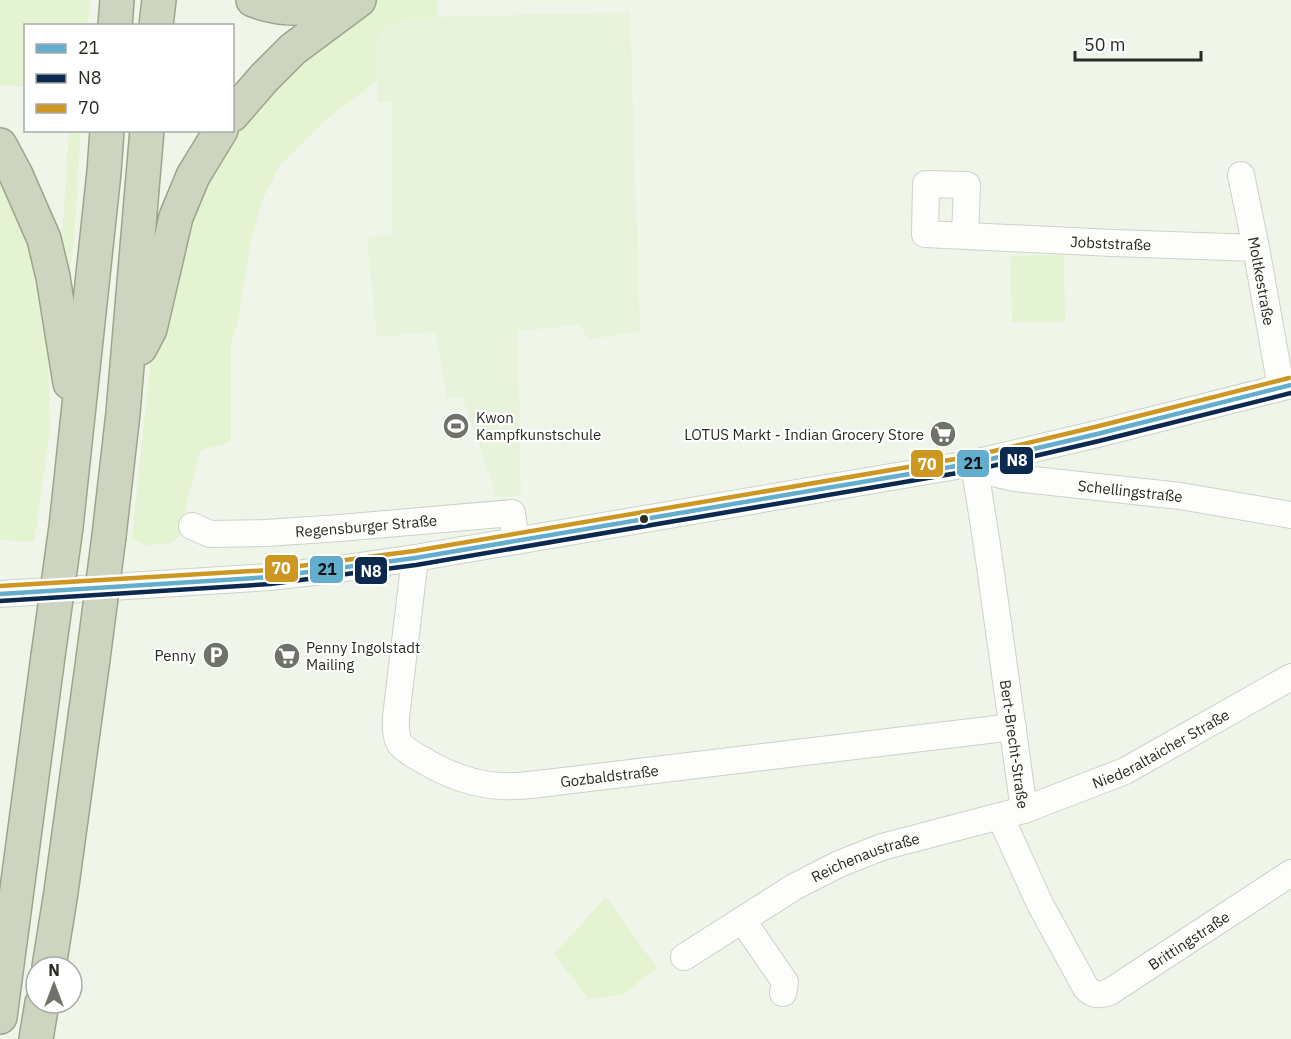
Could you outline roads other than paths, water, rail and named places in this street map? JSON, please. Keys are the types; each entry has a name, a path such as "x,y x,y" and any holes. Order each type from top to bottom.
{"highway":[{"path":"115,24 117,0"},
{"path":"156,24 159,0"},
{"path":"166,24 168,0"},
{"path":"253,0 269,5 299,8 321,6 344,0"},
{"path":"234,113 293,49 359,0"},
{"path":"0,1017 66,527 107,132"},
{"path":"51,955 62,892 109,536 123,413 147,132"},
{"path":"123,413 136,356 142,311 158,132"},
{"path":"136,356 150,329 176,217 194,176 220,132"},
{"path":"0,145 44,238 53,277 77,426"},
{"path":"36,1039 40,1015"}],"street":[{"name":"Moltkestraße","path":"1241,174 1286,386"},
{"name":"Jobststraße","path":"965,235 1102,243 1256,248"},
{"path":"0,594 270,577 416,558 974,463 1286,386"},
{"name":"Schellingstraße","path":"974,463 993,473 1015,478 1180,496 1291,515"},
{"name":"Bert-Brecht-Straße","path":"974,463 1024,810 1000,816 1040,904 1086,988"},
{"name":"Regensburger Straße","path":"192,526 210,534 266,533 512,513 516,541"},
{"name":"Gozbaldstraße","path":"416,558 396,731 400,743 408,751 449,773 478,783 520,786 1012,727"},
{"name":"Niederaltaicher Straße","path":"1024,810 1125,771 1291,677"},
{"name":"Reichenaustraße","path":"684,957 794,887 839,864 882,847 1000,816"},
{"name":"Brittingstraße","path":"1086,988 1098,995 1111,991 1291,873"},
{"path":"743,921 785,982 783,993"}],"place":[{"name":"Kwon Kampfkunstschule","path":"456,426"},
{"name":"LOTUS Markt - Indian Grocery Store","path":"943,434"},
{"name":"Penny","path":"216,655"},
{"name":"Penny Ingolstadt Mailing","path":"287,656"}]}
